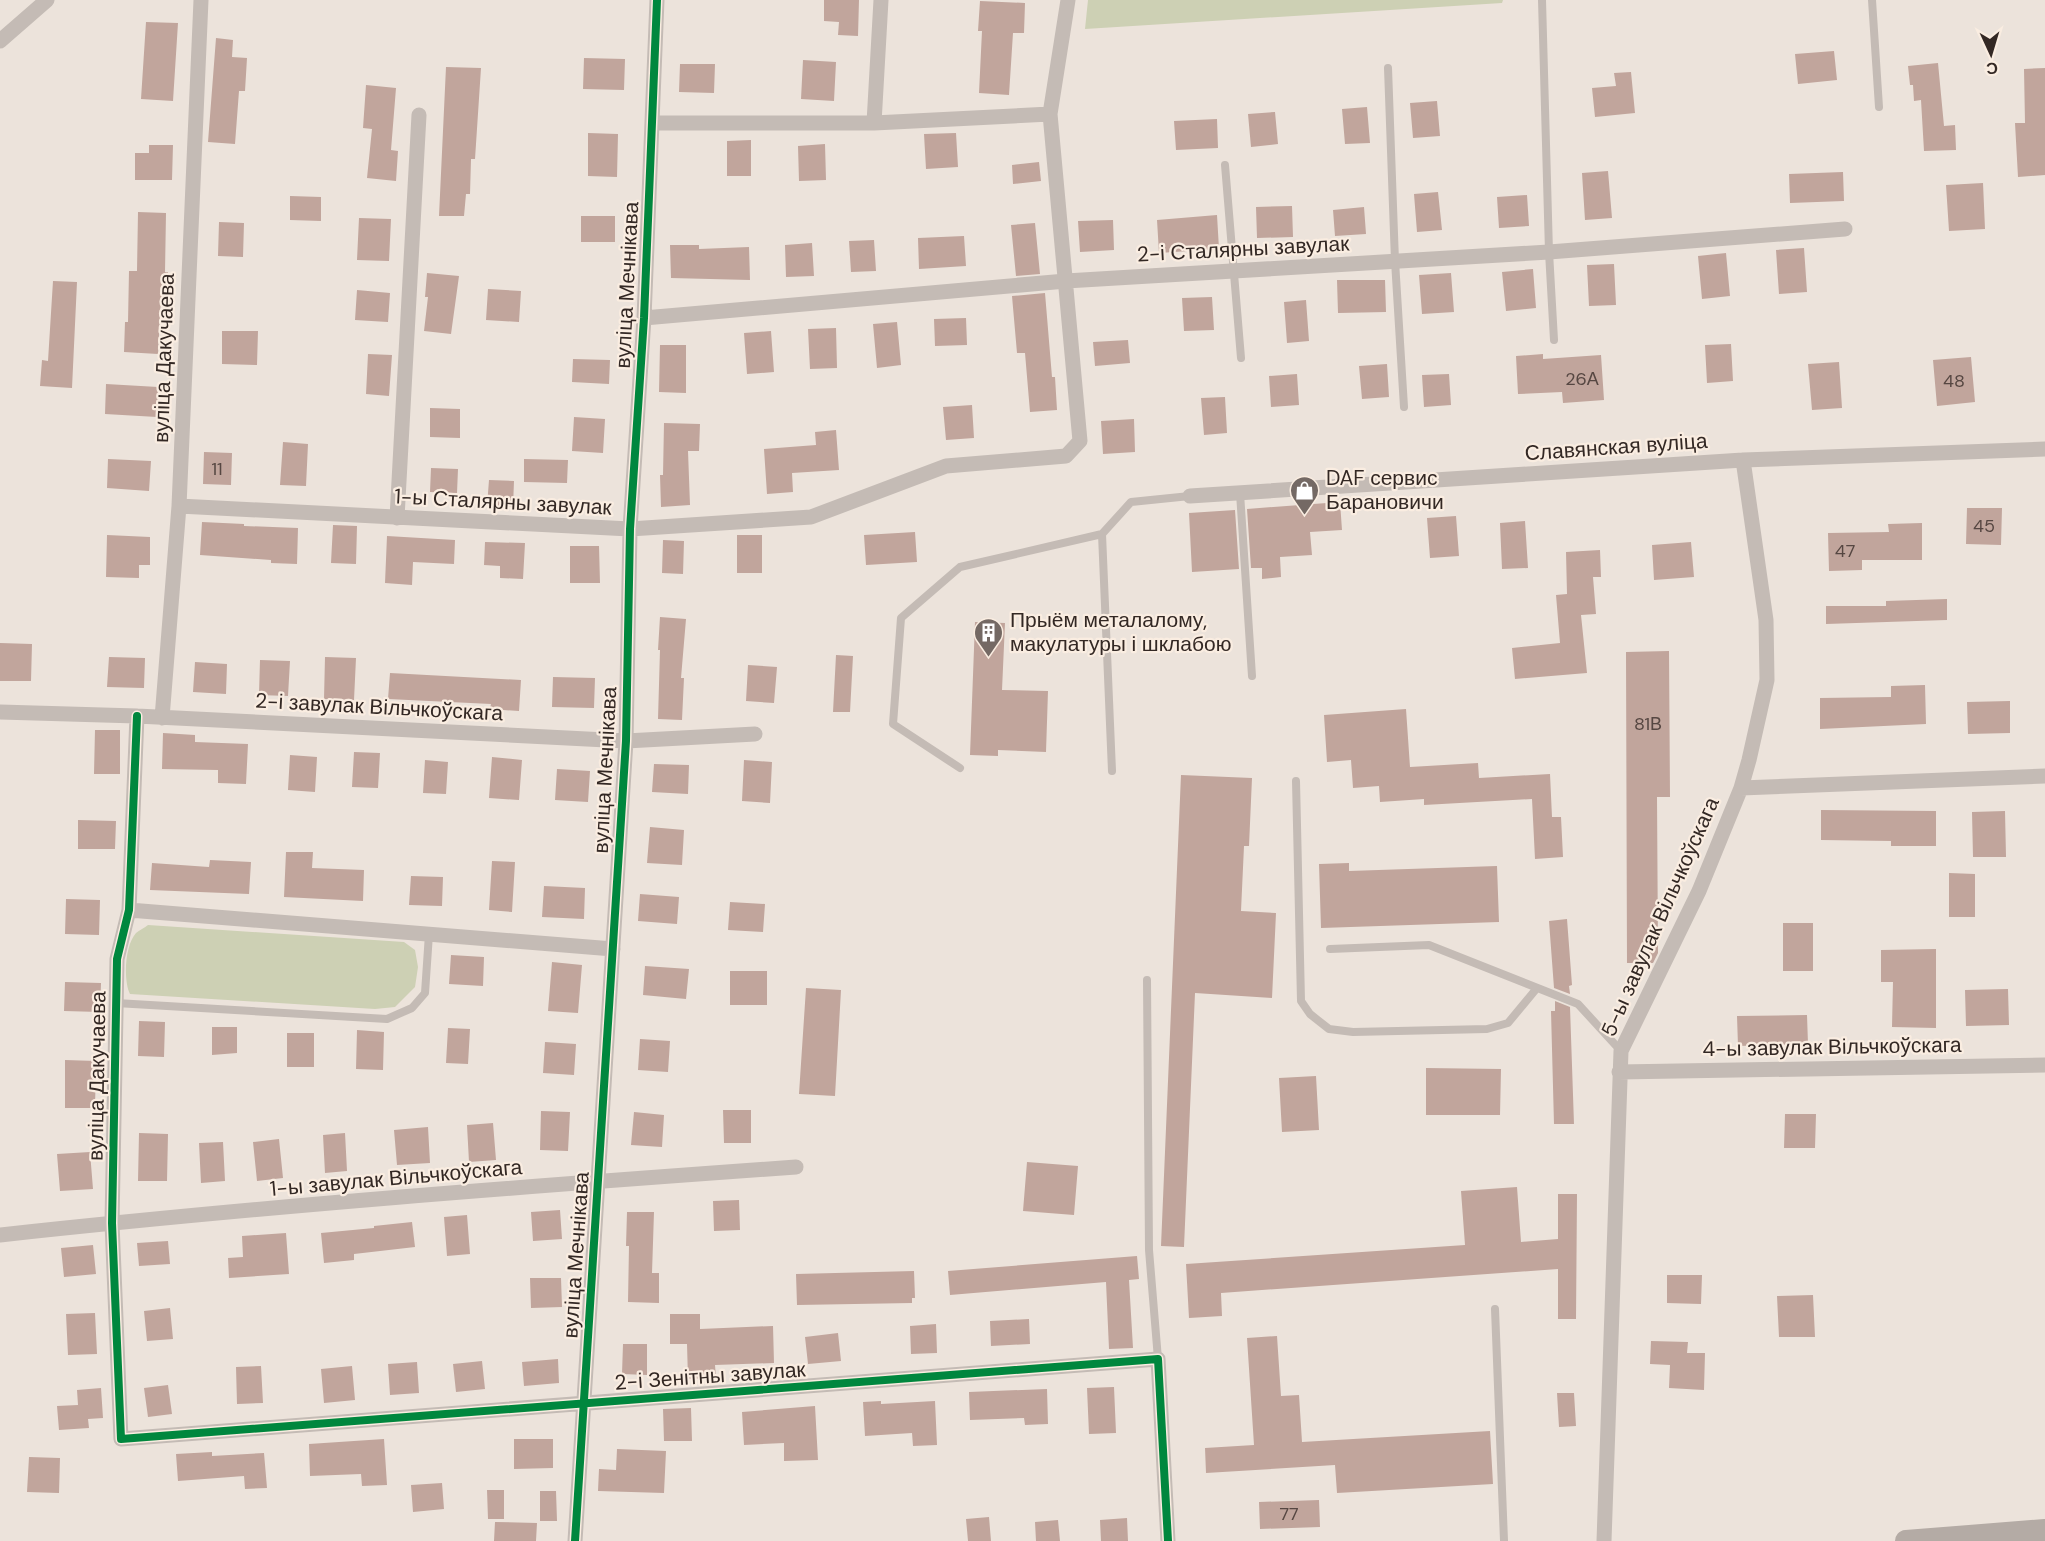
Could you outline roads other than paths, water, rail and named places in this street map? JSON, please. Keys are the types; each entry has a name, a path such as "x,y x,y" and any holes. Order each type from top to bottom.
{"main road":[{"path":"1906,1541 2045,1530"}],"street":[{"path":"0,41 47,0"},
{"name":"вуліца Дакучаева","path":"162,717 179,506 201,0"},
{"name":"вуліца Мечнікава","path":"575,1541 626,741 630,529 644,318 657,0"},
{"path":"874,123 882,0"},
{"name":"1-ы Сталярны завулак","path":"179,506 630,529 811,517 946,466 1066,456 1080,441 1050,114 1068,0"},
{"path":"653,123 874,123 1050,114"},
{"path":"397,518 419,115"},
{"name":"2-і Сталярны завулак","path":"644,318 1066,281 1549,252 1845,229"},
{"name":"Славянская вуліца","path":"1190,496 1743,460 2045,449"},
{"name":"5-ы завулак Вільчкоўскага","path":"1604,1541 1621,1051 1699,891 1741,788 1767,680 1766,620 1743,460"},
{"name":"2-і завулак Вільчкоўскага","path":"0,712 162,717 626,741 755,734"},
{"name":"вуліца Дакучаева","path":"121,1439 112,1223 116,1003 117,959 129,910 137,716"},
{"path":"1741,788 2045,776"},
{"path":"129,910 613,949"},
{"name":"4-ы завулак Вільчкоўскага","path":"1619,1072 2045,1065"},
{"name":"1-ы завулак Вільчкоўскага","path":"0,1235 112,1223 599,1181 796,1167"},
{"path":"1158,1359 1168,1541"},
{"name":"2-і Зенітны завулак","path":"121,1439 1158,1359"}],"lane":[{"path":"1542,0 1549,252 1554,340"},
{"path":"1872,0 1879,107"},
{"path":"1388,69 1395,261 1404,407"},
{"path":"1225,165 1241,358"},
{"path":"1239,493 1252,676"},
{"path":"960,768 893,724 901,618 960,567 1102,534 1131,502 1190,496"},
{"path":"1102,534 1112,771"},
{"path":"1296,781 1301,1001 1310,1014 1329,1029 1353,1032 1487,1029 1508,1023 1537,988"},
{"path":"116,1003 387,1018 412,1008 425,993 429,934"},
{"path":"1330,949 1430,945 1578,1004 1621,1051"},
{"path":"1147,980 1149,1250 1158,1359"},
{"path":"1495,1310 1504,1541"}],"place":[{"name":"DAF сервис Барановичи","path":"1305,516"},
{"name":"Прыём металалому, макулатуры і шклабою","path":"989,658"}]}
